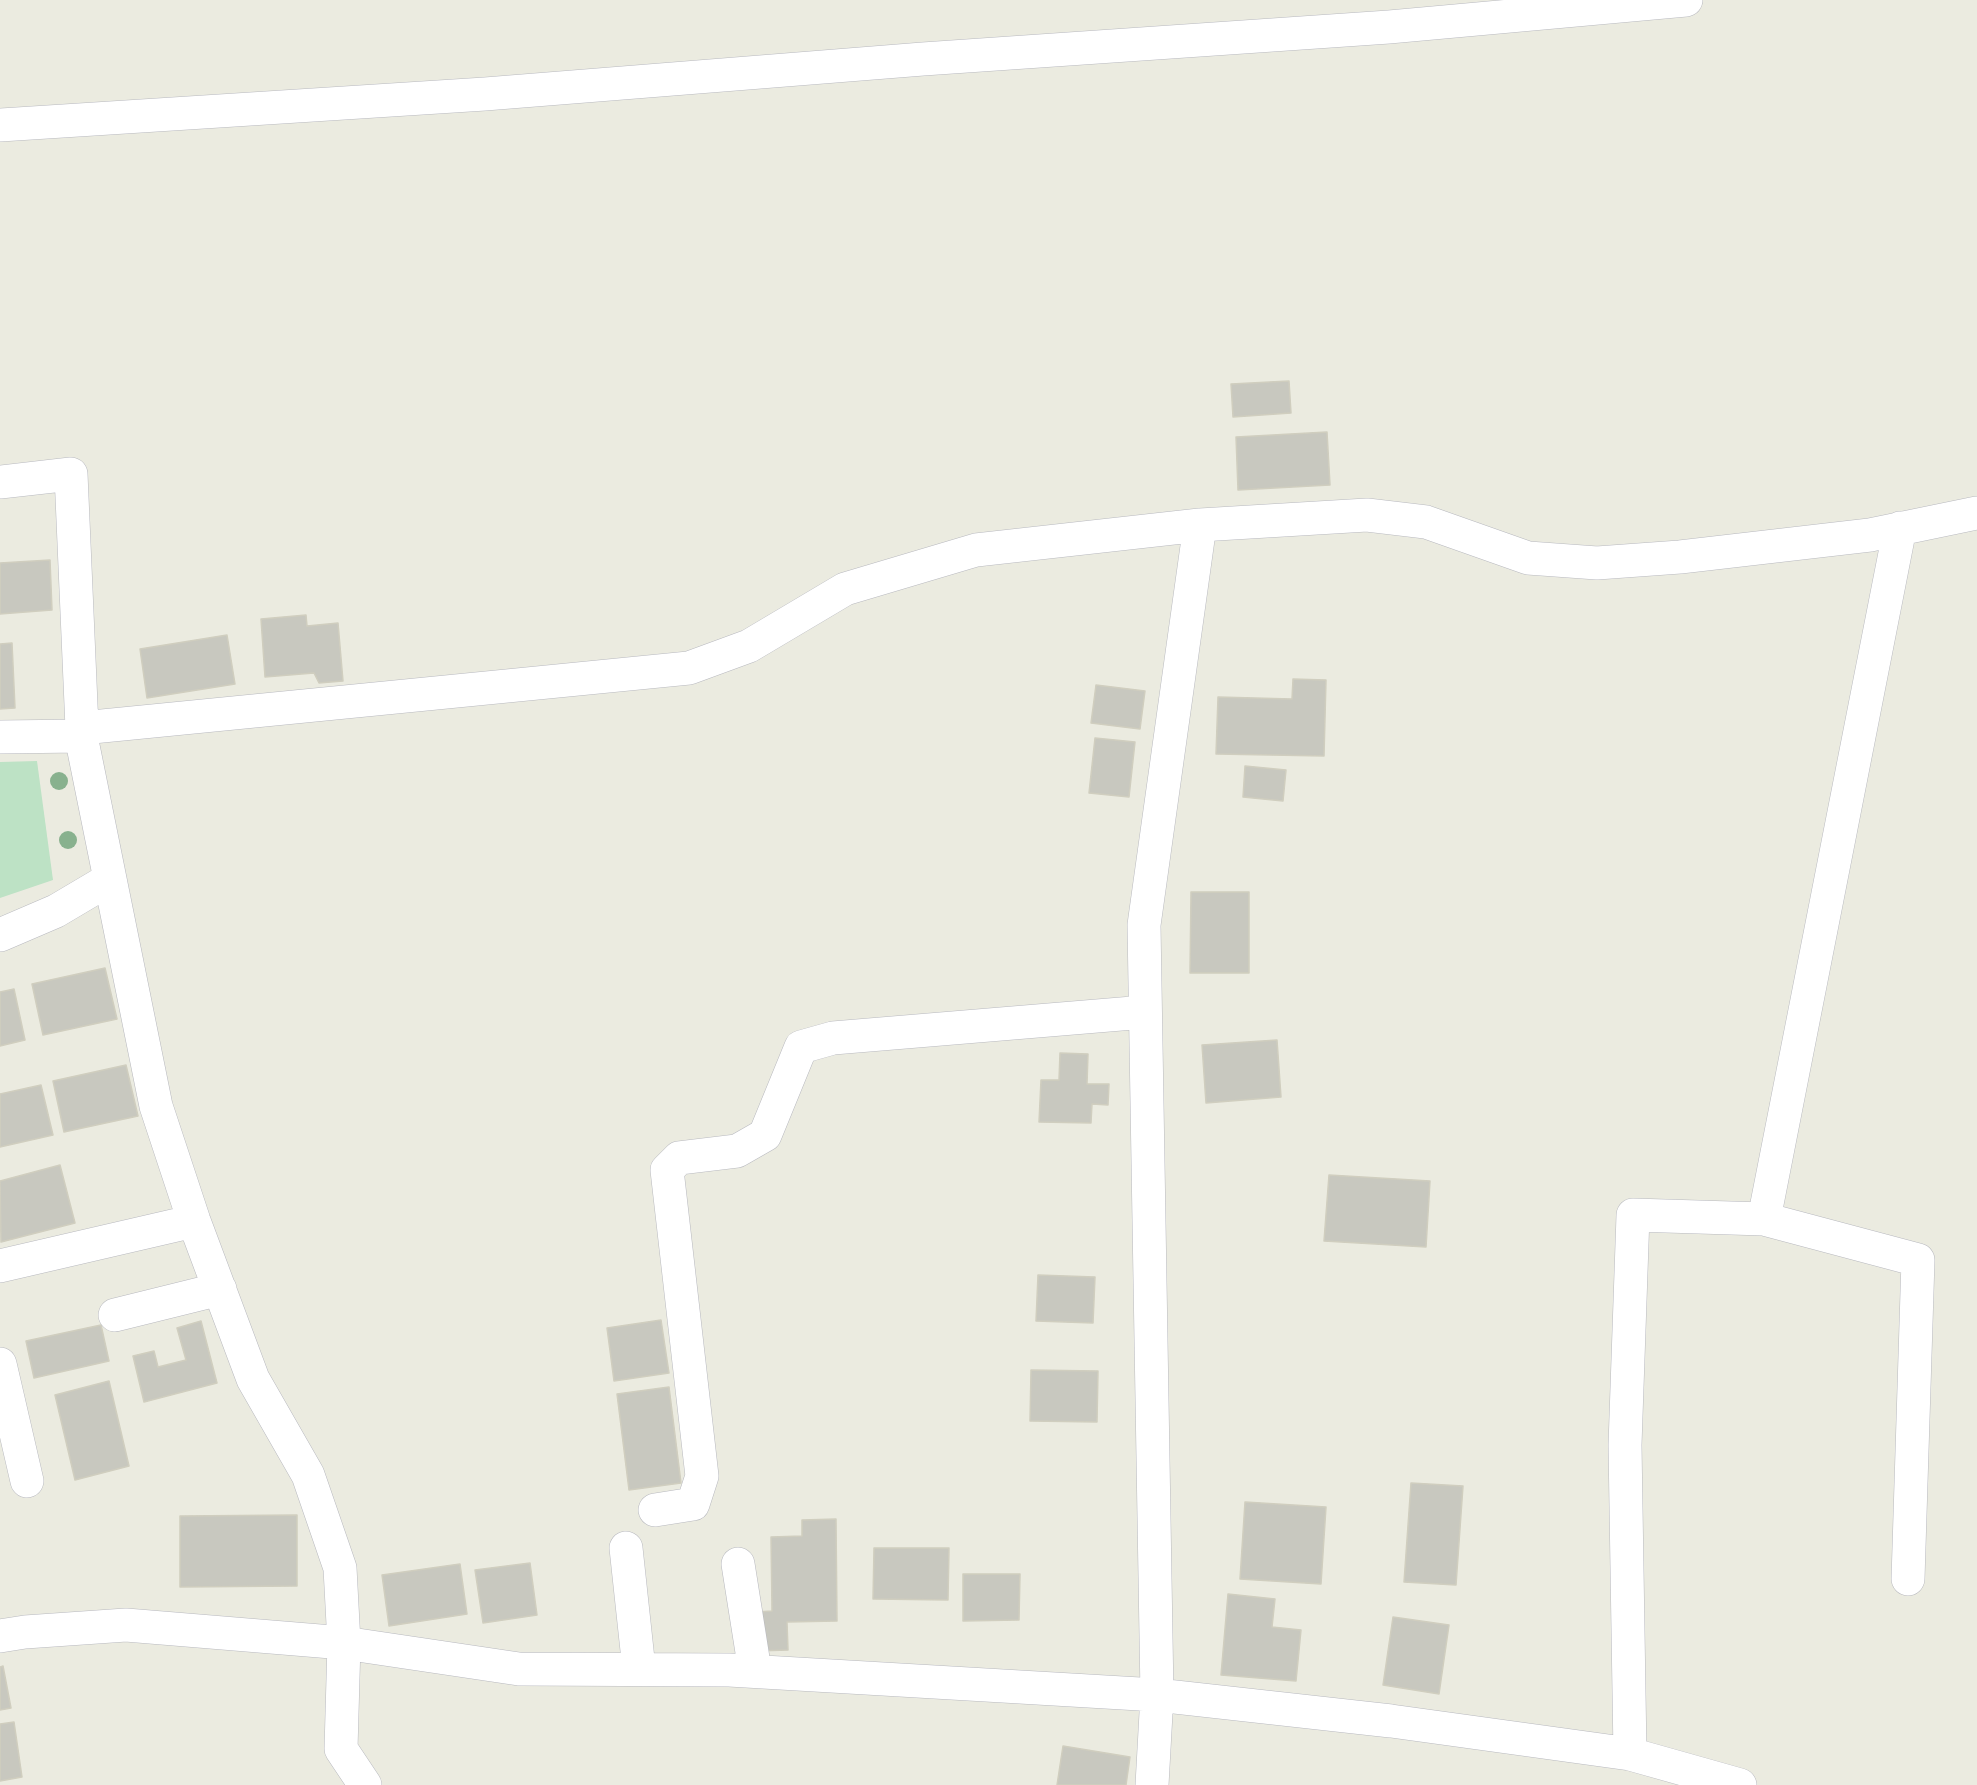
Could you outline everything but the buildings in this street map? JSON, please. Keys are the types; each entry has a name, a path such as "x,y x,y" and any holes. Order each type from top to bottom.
{"street":[{"path":"0,125 486,94 923,59 1389,27 1686,0"},
{"path":"0,482 71,474 82,732 156,1106 194,1221 254,1379 308,1475 340,1568 344,1643 341,1749 365,1785"},
{"path":"0,737 82,732 689,668 749,646 845,589 976,550 1200,525 1366,515 1426,522 1528,558 1597,562 1680,557 1870,535 1977,513"},
{"path":"1152,1785 1157,1695 1144,925 1200,525"},
{"path":"1764,1219 1900,528"},
{"path":"0,936 56,911 110,879"},
{"path":"655,1510 693,1504 702,1476 668,1170 679,1158 737,1151 765,1136 801,1047 833,1038 1145,1012"},
{"path":"1630,1754 1624,1444 1633,1215 1764,1219 1918,1260 1908,1579"},
{"path":"0,1266 194,1221"},
{"path":"115,1315 220,1289"},
{"path":"0,1364 27,1481"},
{"path":"626,1548 639,1669"},
{"path":"738,1564 755,1671"},
{"path":"0,1636 25,1632 126,1625 344,1643 519,1669 755,1671 1157,1695 1391,1721 1630,1754 1740,1785"}],"green space":[{"path":"37,761 53,880 0,898 0,762"}]}
